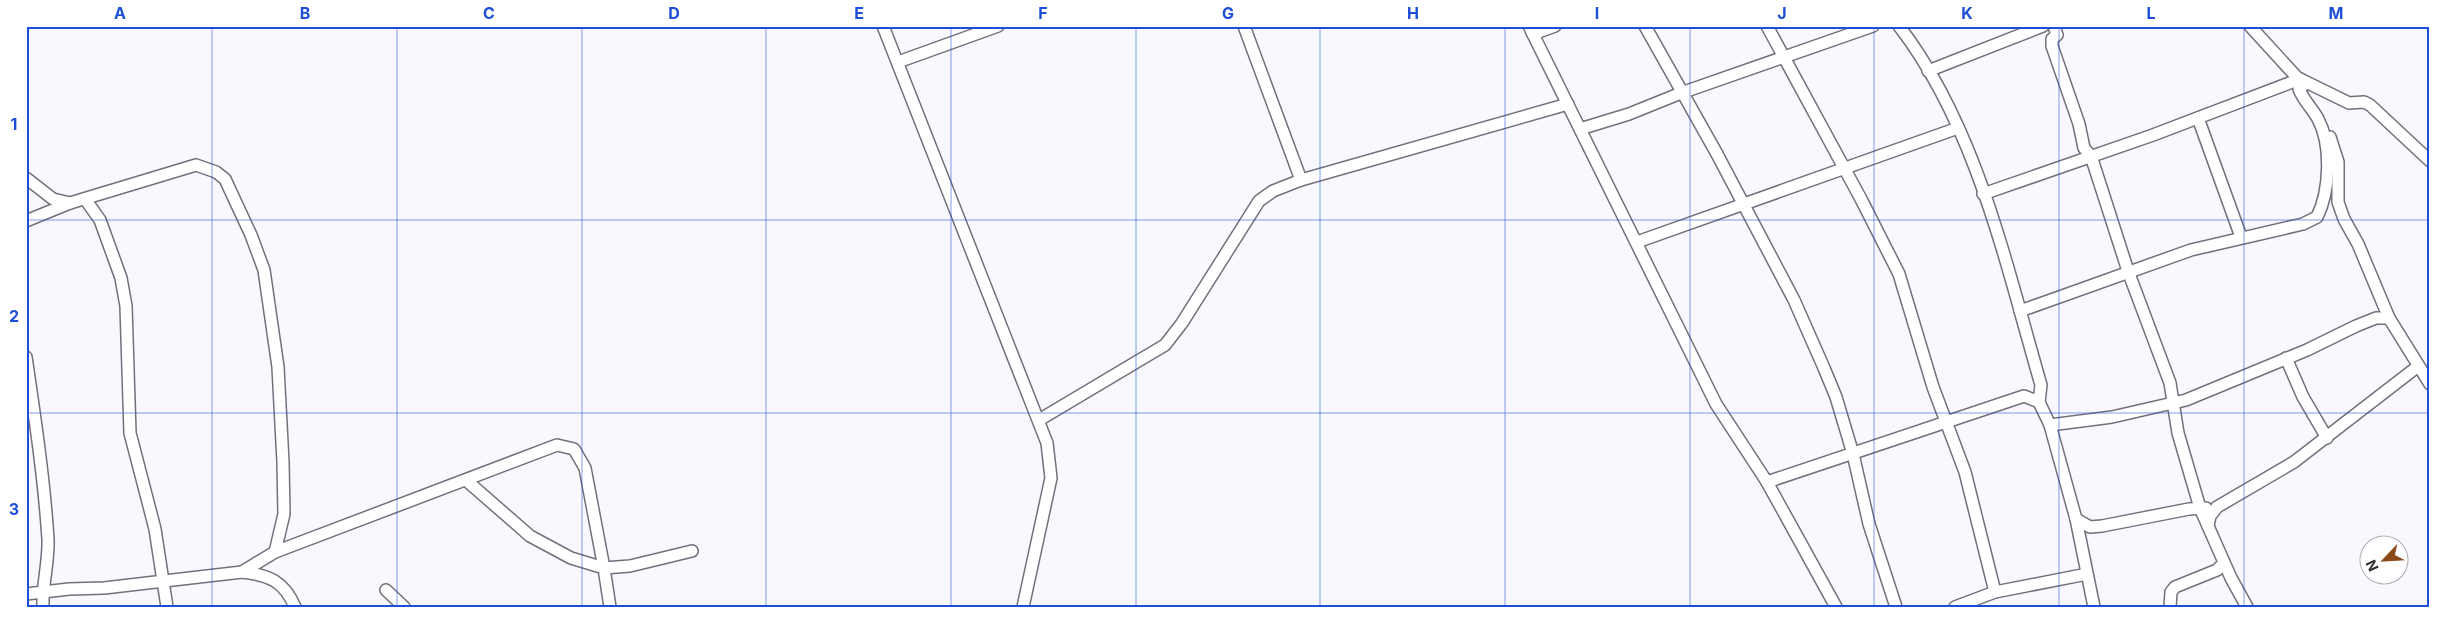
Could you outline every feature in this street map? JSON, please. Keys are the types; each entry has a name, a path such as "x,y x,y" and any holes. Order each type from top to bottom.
{"street":[{"path":"883,26 1047,443 1051,478 1023,607"},
{"path":"898,62 998,26"},
{"path":"1244,26 1301,180"},
{"path":"1555,26 1531,30 1716,404 1767,482 1836,607"},
{"path":"1644,26 1744,204 1794,300 1813,342 1836,397 1853,454 1869,524 1896,607"},
{"path":"1767,26 1845,169 1899,274 1933,387 1965,472 1995,592"},
{"path":"1580,128 1629,114 1681,93 1873,26"},
{"path":"1899,26 1913,44 1958,128 1993,219 2041,385 2039,402 2050,425 2076,519 2094,607"},
{"path":"1928,71 2043,26"},
{"path":"2054,26 2057,35 2051,42 2079,124 2084,148 2091,156 2128,271 2170,383 2178,433 2200,508 2247,607"},
{"path":"2250,26 2277,57 2300,79 2328,128 2338,162 2338,202 2344,219 2358,244 2389,318 2417,367 2430,384"},
{"path":"1983,194 2198,118 2300,79 2348,103 2364,102 2370,105 2430,160"},
{"path":"2020,311 2191,250 2308,222 2317,217 2327,176 2328,159 2318,120 2298,89 2300,79"},
{"path":"1039,420 1164,345 1182,323 1259,201 1273,191 1301,180 1568,104"},
{"path":"2198,118 2241,237"},
{"path":"1636,242 1958,128"},
{"path":"26,221 70,203 196,165 216,172 225,179 261,261 270,305 278,367 283,462 284,514 275,552"},
{"path":"26,178 53,199 70,203"},
{"path":"85,199 100,220 121,278 126,306 130,433 155,530 167,607"},
{"path":"2050,425 2088,421 2174,403 2208,392 2362,323 2376,318 2389,318"},
{"path":"26,357 36,416 47,515 48,557 42,591 43,607"},
{"path":"2286,358 2303,397 2327,438"},
{"path":"2208,526 2210,516 2217,507 2263,482 2327,438 2417,367"},
{"path":"1767,482 2024,396 2039,402"},
{"path":"242,572 275,552 467,481 557,445 574,450 585,468 610,607"},
{"path":"467,481 530,536 571,558 604,568 630,566 692,551"},
{"path":"2076,519 2090,527 2102,526 2200,508 2217,507"},
{"path":"2170,607 2171,592 2175,587 2217,570 2224,562"},
{"path":"26,594 42,591 104,588 164,582 242,572 265,575 277,582 290,593 295,607"},
{"path":"1955,607 1995,592 2087,574"},
{"path":"386,590 404,607"}]}
